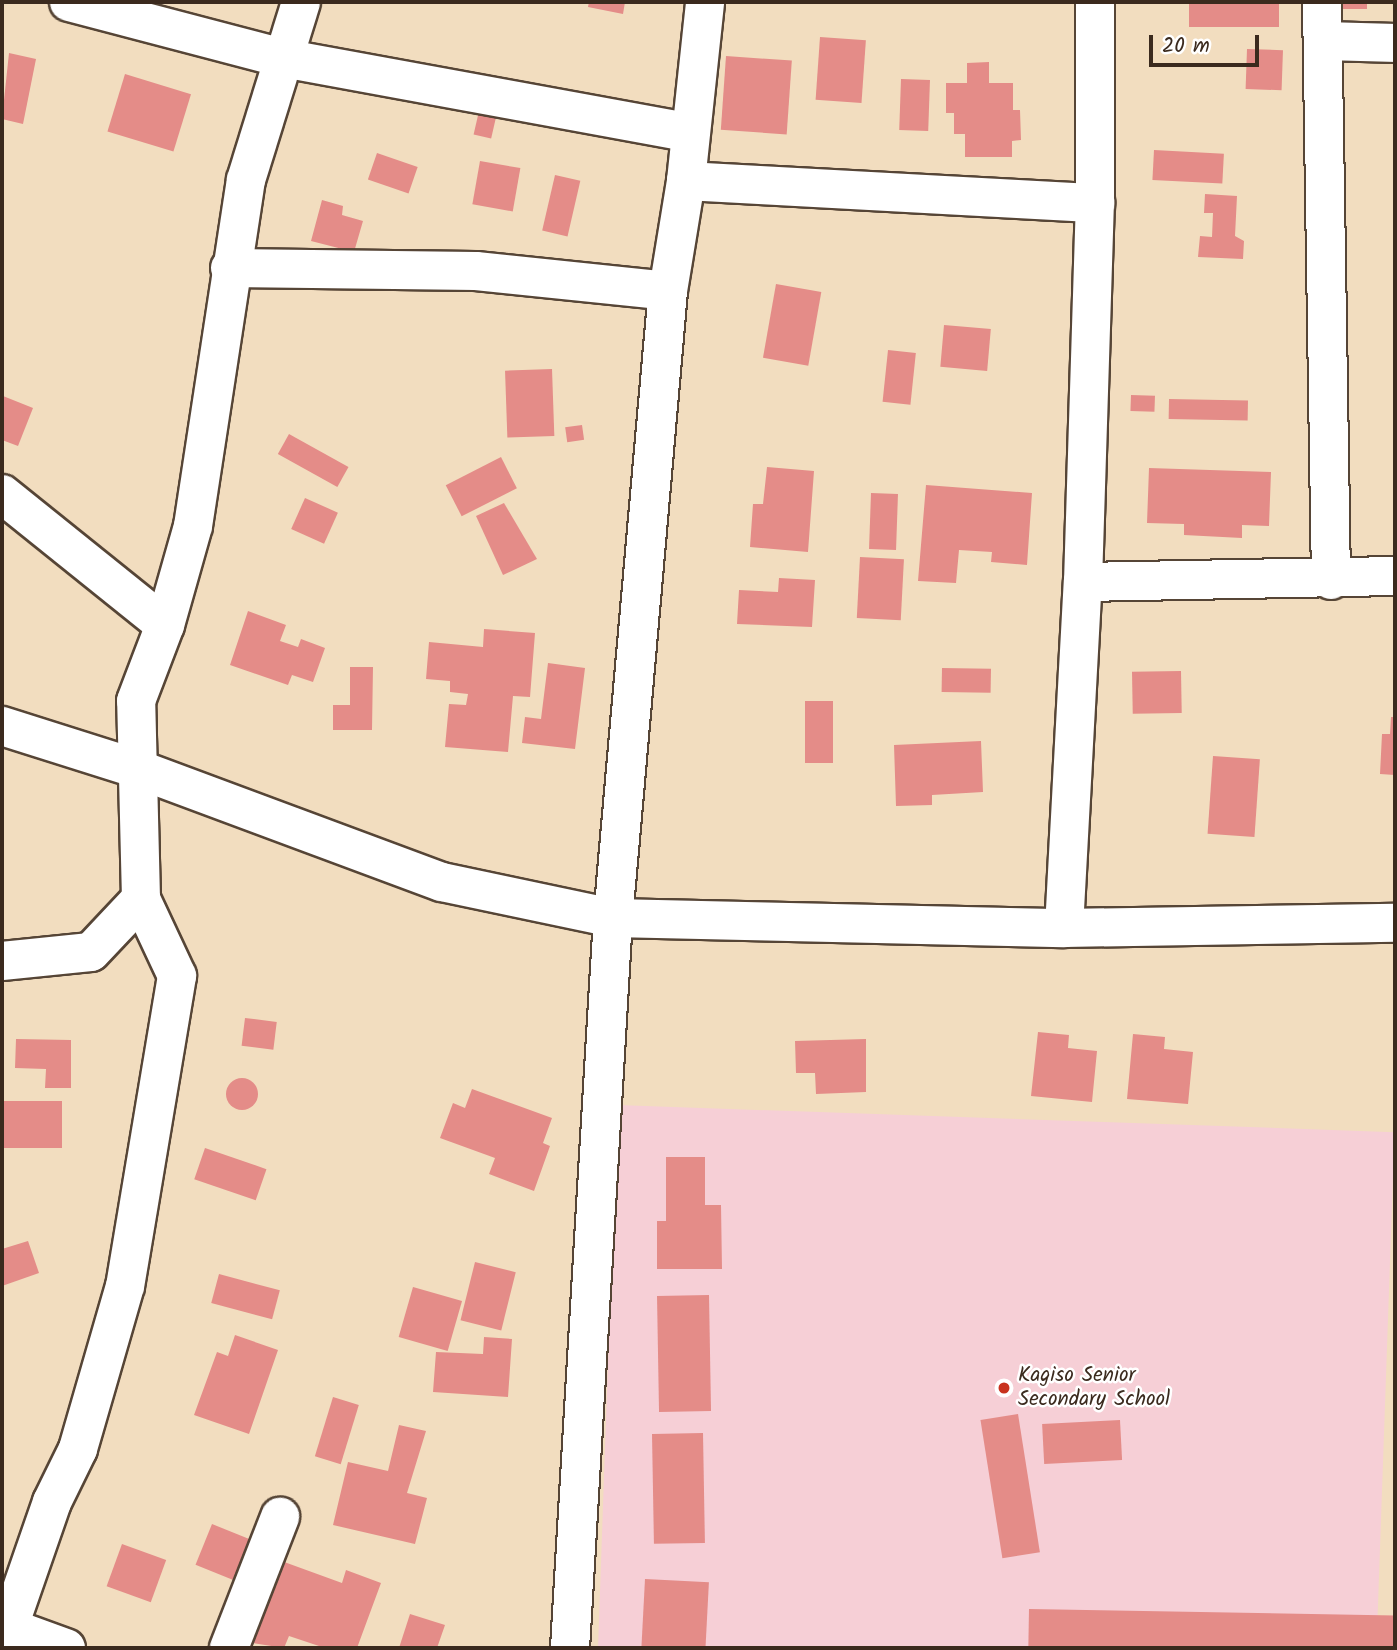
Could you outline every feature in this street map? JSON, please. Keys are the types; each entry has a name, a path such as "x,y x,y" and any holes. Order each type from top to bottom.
{"street":[{"path":"69,2 284,58 688,132"},
{"path":"66,1648 5,1626 52,1502 78,1449 125,1286 140,1214 160,1057 177,976 141,900 135,701 165,625 193,526 229,268 246,180 301,2"},
{"path":"570,1648 613,918 668,291 686,181 688,132 705,2"},
{"path":"1064,928 1083,582 1095,204 1095,2"},
{"path":"1322,2 1325,41 1331,580"},
{"path":"1325,41 1395,43"},
{"path":"686,181 1095,204"},
{"path":"229,268 476,271 668,291"},
{"path":"2,494 165,625"},
{"path":"1083,582 1331,580 1395,576"},
{"path":"2,726 135,768 442,882 613,918 1064,928 1395,923"},
{"path":"2,961 91,953 141,900"},
{"path":"229,1648 281,1517"}],"shaded area":[{"name":"Kagiso Senior Secondary School","path":"617,1105 1395,1132 1377,1648 598,1648"}],"building":[{"path":"589,2 625,2 623,14 588,7"},
{"path":"1189,2 1279,2 1279,27 1189,27"},
{"path":"1336,2 1367,2 1367,9 1336,9"},
{"path":"820,37 866,40 861,103 816,100"},
{"path":"1247,49 1283,50 1282,90 1246,89"},
{"path":"9,53 36,59 23,124 2,119"},
{"path":"726,56 792,61 787,134 721,130"},
{"path":"989,62 989,83 1013,83 1013,110 1020,110 1021,140 1012,141 1012,157 965,157 965,134 954,134 954,113 946,113 946,83 967,83 967,63"},
{"path":"125,74 191,94 173,152 107,131"},
{"path":"901,79 930,80 928,131 899,130"},
{"path":"479,111 497,115 491,138 474,134"},
{"path":"1154,150 1224,154 1222,184 1152,180"},
{"path":"377,153 418,167 409,193 368,179"},
{"path":"480,161 520,168 513,211 472,204"},
{"path":"555,175 580,181 568,236 542,231"},
{"path":"1205,194 1237,196 1235,236 1244,241 1243,259 1198,257 1200,236 1212,237 1213,213 1204,213"},
{"path":"322,200 343,206 342,215 363,221 354,252 311,241"},
{"path":"776,284 821,292 808,366 763,358"},
{"path":"944,325 991,329 987,371 940,367"},
{"path":"888,350 916,353 910,405 883,402"},
{"path":"552,369 554,436 507,438 505,371"},
{"path":"1131,395 1155,396 1154,412 1130,411"},
{"path":"3,396 33,408 18,446 2,440"},
{"path":"1169,399 1248,400 1248,420 1169,419"},
{"path":"582,425 584,440 567,442 565,427"},
{"path":"289,434 348,467 337,487 278,454"},
{"path":"501,457 517,488 462,516 446,485"},
{"path":"767,467 814,471 808,552 750,547 753,504 763,504"},
{"path":"1149,468 1271,472 1269,526 1242,525 1242,538 1184,535 1184,524 1147,523"},
{"path":"926,485 1032,493 1027,565 991,562 992,552 959,550 956,583 918,581"},
{"path":"871,493 898,494 896,550 869,549"},
{"path":"305,498 338,513 324,544 291,529"},
{"path":"504,503 537,559 503,575 476,516"},
{"path":"860,557 904,559 901,620 857,618"},
{"path":"779,578 815,580 812,627 737,624 739,590 778,592"},
{"path":"248,611 286,625 280,641 298,647 301,639 325,648 313,682 292,675 288,685 230,665"},
{"path":"484,629 535,633 530,697 513,696 508,752 445,747 449,704 466,705 468,694 450,692 450,681 426,679 429,642 483,647"},
{"path":"548,663 585,668 575,749 522,743 525,717 541,719"},
{"path":"350,667 373,667 372,730 333,730 333,705 350,705"},
{"path":"942,668 991,669 991,693 942,692"},
{"path":"1181,671 1182,713 1133,714 1132,672"},
{"path":"805,701 833,701 833,763 805,763"},
{"path":"1391,717 1395,717 1395,775 1380,774 1382,734 1390,734"},
{"path":"981,741 983,792 932,795 932,805 896,806 894,745"},
{"path":"1213,756 1260,759 1254,837 1208,834"},
{"path":"245,1018 277,1022 273,1050 242,1046"},
{"path":"1038,1032 1069,1035 1068,1048 1097,1051 1092,1102 1031,1096"},
{"path":"1133,1034 1165,1037 1164,1049 1193,1052 1188,1104 1127,1099"},
{"path":"16,1039 71,1040 71,1088 45,1088 46,1069 15,1068"},
{"path":"866,1039 866,1092 816,1094 815,1073 796,1073 795,1041"},
{"path":"242,1078 253,1083 258,1094 253,1105 242,1110 231,1105 226,1094 231,1083"},
{"path":"472,1089 552,1118 543,1143 550,1146 534,1191 489,1174 495,1158 440,1138 453,1103 465,1108"},
{"path":"4,1101 62,1101 62,1148 4,1148"},
{"path":"205,1148 266,1169 256,1200 194,1179"},
{"path":"666,1157 705,1157 705,1205 721,1205 722,1269 657,1269 657,1221 666,1221"},
{"path":"28,1241 39,1273 2,1286 2,1249"},
{"path":"475,1262 516,1272 501,1330 460,1320"},
{"path":"219,1274 280,1290 272,1319 211,1303"},
{"path":"413,1287 462,1301 448,1351 399,1337"},
{"path":"709,1295 711,1411 659,1412 657,1296"},
{"path":"235,1335 278,1350 249,1434 194,1415 217,1352 228,1356"},
{"path":"484,1337 512,1339 508,1397 433,1392 436,1352 483,1354"},
{"path":"333,1397 359,1405 341,1464 315,1456"},
{"path":"1018,1414 1040,1552 1002,1558 980,1420"},
{"path":"1120,1420 1122,1460 1044,1464 1042,1424"},
{"path":"399,1425 426,1431 407,1493 427,1498 415,1544 333,1525 348,1462 388,1471"},
{"path":"703,1433 705,1543 654,1544 652,1434"},
{"path":"212,1524 260,1543 244,1584 196,1565"},
{"path":"122,1544 166,1560 151,1602 107,1586"},
{"path":"276,1559 342,1583 346,1570 381,1583 357,1648 325,1648 289,1636 284,1648 247,1642"},
{"path":"645,1579 709,1582 705,1648 641,1648"},
{"path":"1029,1609 1395,1615 1394,1648 1028,1648"},
{"path":"410,1614 445,1625 437,1648 399,1648"}],"place":[{"name":"Kagiso Senior Secondary School","path":"1004,1388"}]}
